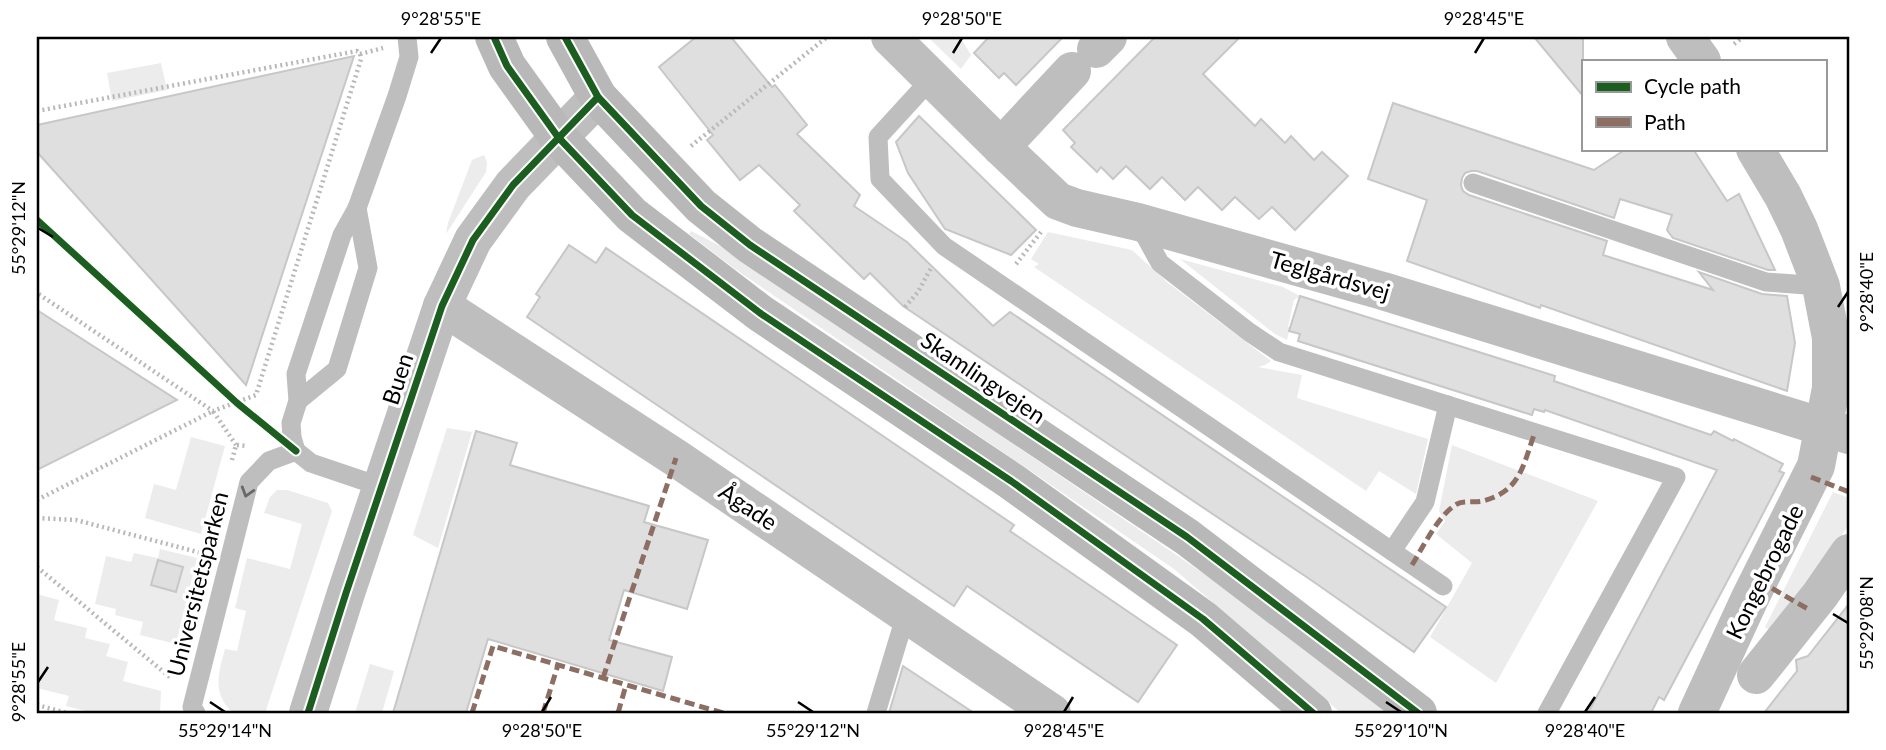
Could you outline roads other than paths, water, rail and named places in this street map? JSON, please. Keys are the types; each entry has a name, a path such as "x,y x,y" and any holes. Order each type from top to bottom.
{"main road":[{"path":"494,37 507,66 558,137 632,215 760,313 1011,481 1203,619 1313,713"},
{"name":"Skamlingvejen","path":"565,37 598,97 701,206 750,245 1187,537 1418,713"}],"street":[{"name":"Teglgårdsvej","path":"890,37 1058,201 1396,295 1837,431"},
{"path":"1685,37 1701,60"},
{"path":"1001,147 1092,52"},
{"name":"Buen","path":"308,713 442,306 473,240 513,185 598,97"},
{"name":"Kongebrogade","path":"1698,713 1750,598 1816,466 1837,431 1831,388 1831,338 1821,286 1799,229 1756,150"},
{"name":"Ågade","path":"442,306 676,458 1052,713"},
{"name":"Kongebrogade","path":"1756,675 1849,553"}],"lane":[{"path":"382,488 312,463 296,451 291,422 298,401 296,374 342,235 357,208 409,57 407,37"},
{"path":"932,78 877,137 880,179 944,246 1443,586"},
{"path":"1473,183 1766,282 1821,286"},
{"path":"298,401 337,369 369,268 357,208"},
{"path":"1138,222 1160,263 1279,352 1676,477 1547,713"},
{"path":"1392,551 1425,502 1448,405"},
{"name":"Universitetsparken","path":"194,710 248,482 269,461 296,451"},
{"path":"876,713 906,614"}]}
